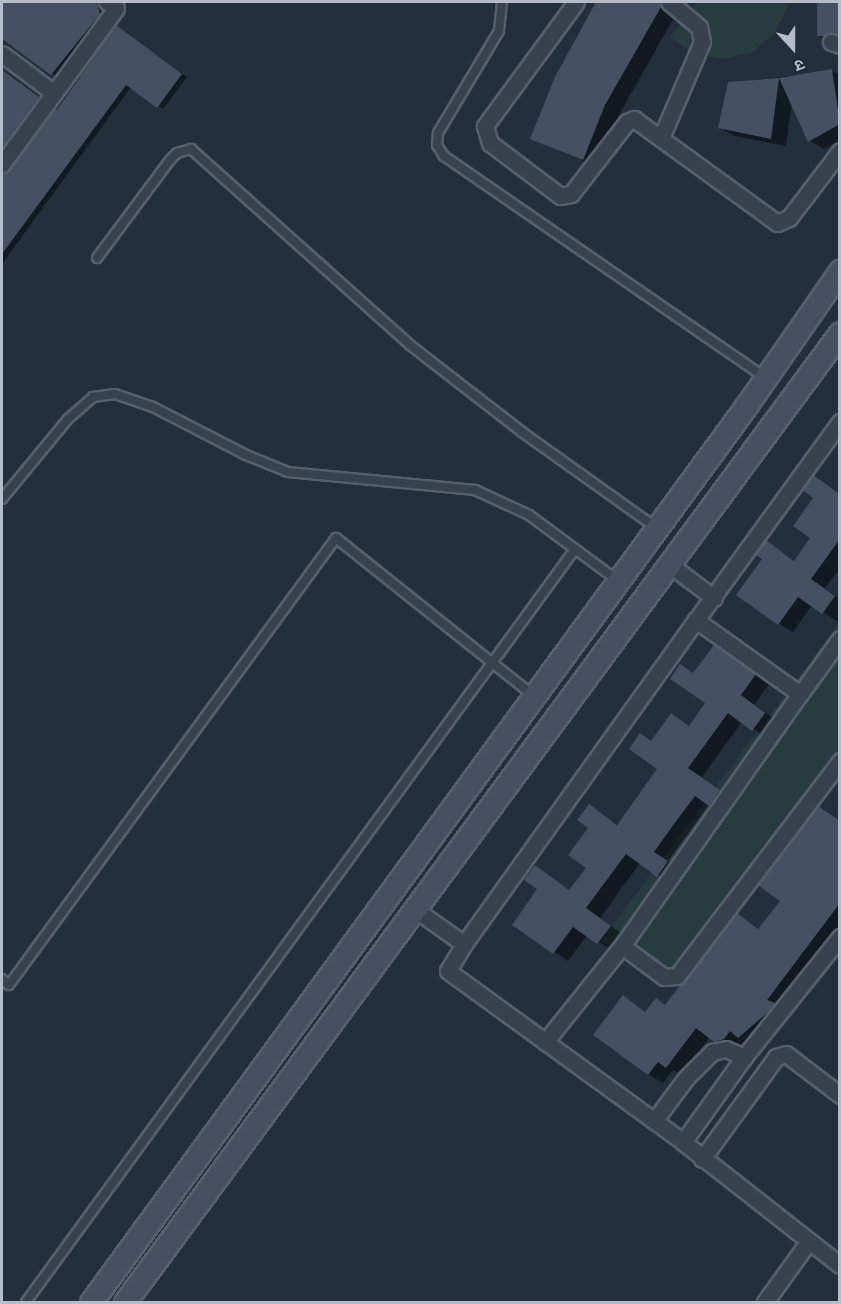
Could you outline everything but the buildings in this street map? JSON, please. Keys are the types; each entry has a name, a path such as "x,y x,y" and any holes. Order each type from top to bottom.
{"street":[{"path":"2,164 116,8 107,2"},
{"path":"576,2 485,126 490,143 563,197 572,194 627,122 634,119 773,222 781,224 789,218 840,151"},
{"path":"661,138 702,42 699,27 669,2"},
{"path":"2,54 54,93"},
{"path":"91,1302 766,378 840,271"},
{"path":"125,1302 837,336 807,320"},
{"path":"840,422 464,944 448,971 654,1121 840,1265"},
{"path":"670,565 714,598"},
{"path":"696,620 800,694"},
{"path":"545,1042 622,946 840,639"},
{"path":"622,946 664,977 678,976 837,771"},
{"path":"416,910 464,944"},
{"path":"683,1143 744,1057 840,937"},
{"path":"654,1121 686,1078 712,1052 726,1049 744,1057"},
{"path":"702,1159 776,1057 786,1054 840,1095"},
{"path":"765,1302 809,1241"}],"lane":[{"path":"502,2 499,31 438,134 437,146 444,156 766,378"},
{"path":"97,258 170,160 177,153 192,149 410,345 522,432 656,528"},
{"path":"2,499 68,419 93,397 115,394 153,407 246,455 288,472 475,490 529,515 618,581"},
{"path":"2,979 9,985 336,538 534,695"},
{"path":"26,1302 575,549"}],"green space":[{"path":"697,2 788,2 788,6 775,33 752,52 723,59 694,54 670,37"},
{"path":"839,623 839,751 662,986 601,941"}]}
